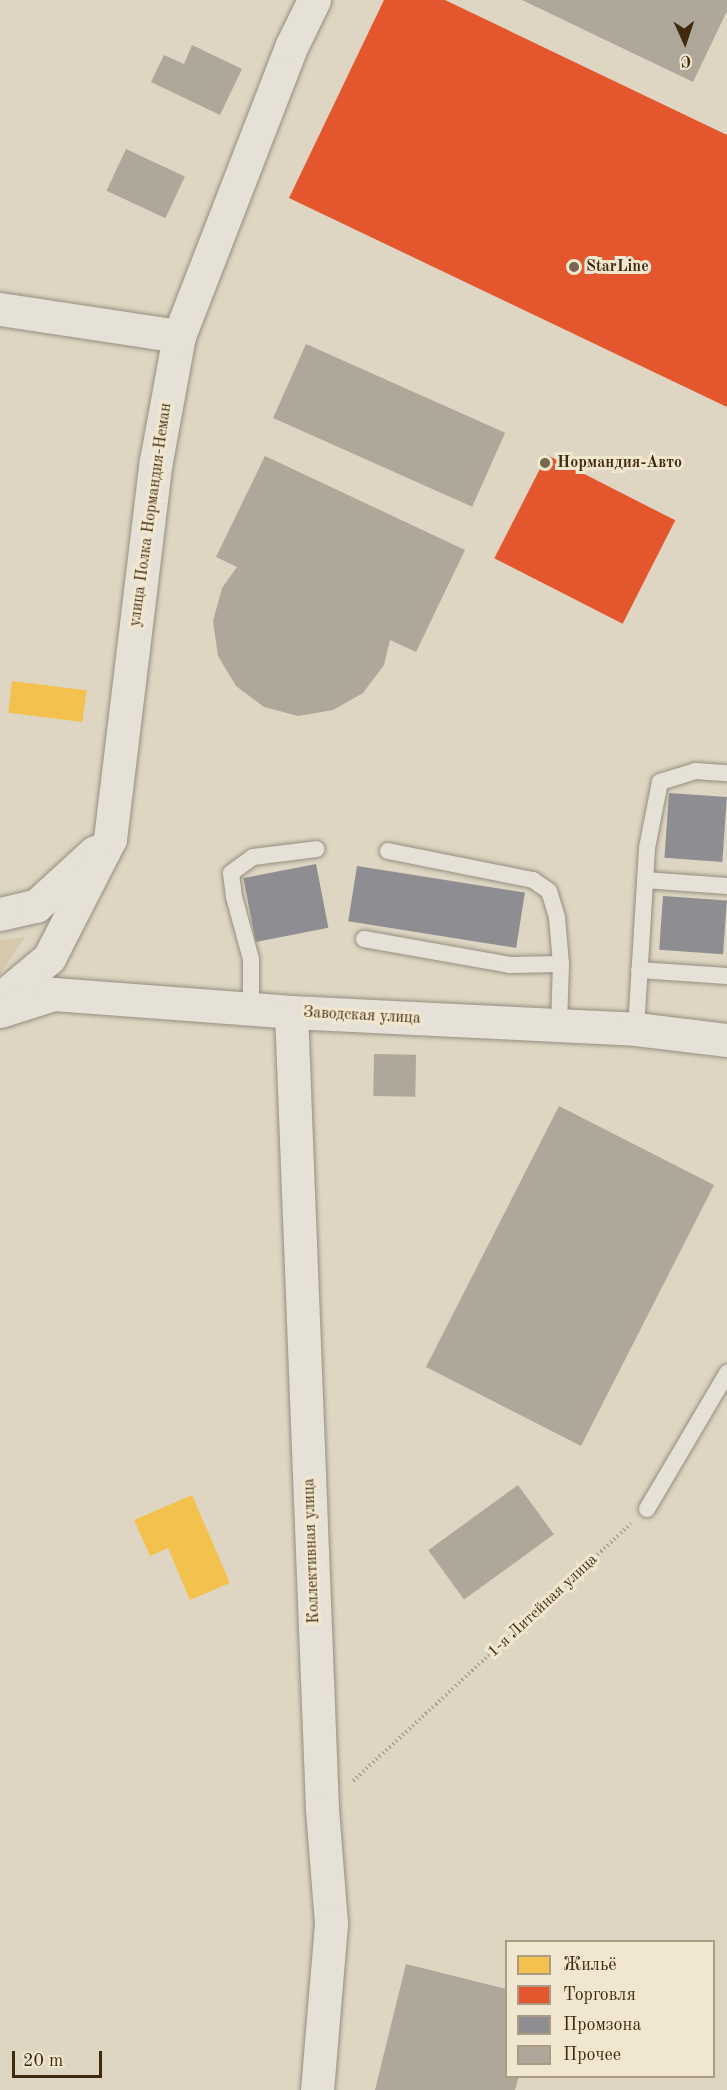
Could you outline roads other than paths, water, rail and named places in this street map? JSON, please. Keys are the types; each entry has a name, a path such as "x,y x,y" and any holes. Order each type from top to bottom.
{"street":[{"name":"улица Полка Нормандия-Неман","path":"0,999 50,958 110,839 156,461 179,336 292,45 314,0"},
{"path":"0,309 179,336"},
{"path":"0,914 36,906 110,839"},
{"name":"Заводская улица","path":"0,1011 54,994 291,1012 636,1029 727,1040"},
{"name":"Коллективная улица","path":"291,1012 322,1809 331,1924 317,2090"}],"lane":[{"path":"636,1029 647,848 660,782 695,771 727,773"},
{"path":"252,1009 251,959 234,897 231,873 253,857 317,849"},
{"path":"388,851 533,880 549,891 557,918 561,964 559,1025"},
{"path":"645,880 727,885"},
{"path":"364,939 510,964 561,964"},
{"path":"639,970 727,976"},
{"path":"647,1509 727,1373"}],"place":[{"name":"StarLine","path":"574,267"},
{"name":"Нормандия-Авто","path":"545,463"}]}
